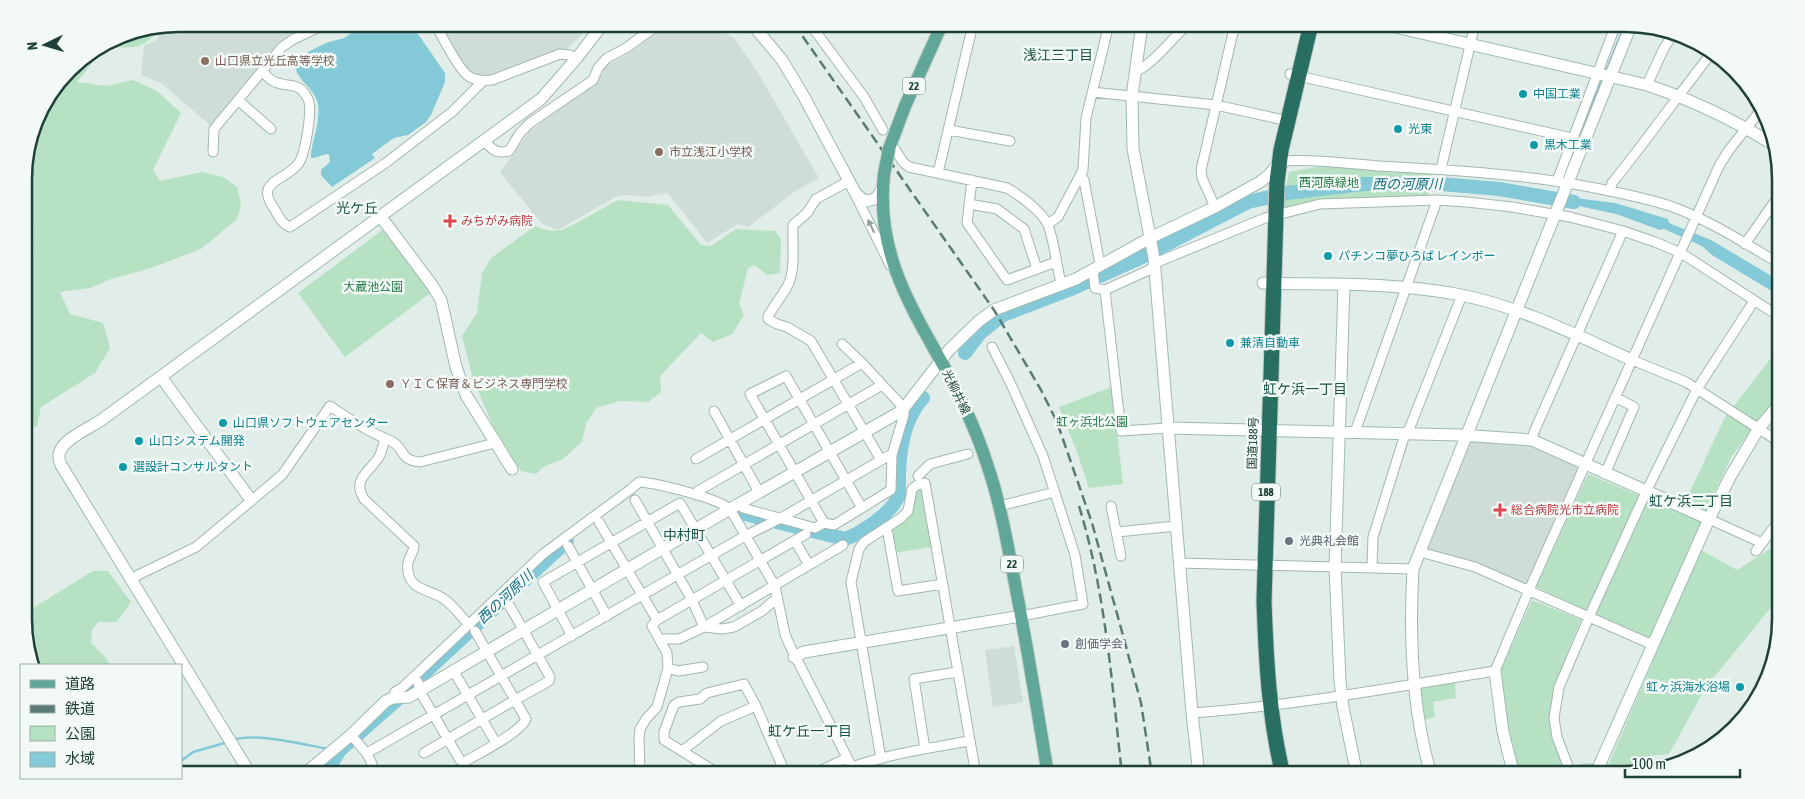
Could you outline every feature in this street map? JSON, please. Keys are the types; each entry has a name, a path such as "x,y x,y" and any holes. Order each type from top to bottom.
{"highway":[{"name":"国道188号","path":"1271,181 1280,161 1284,121 1301,32"},
{"name":"国道188号","path":"1294,75 1308,32"},
{"name":"国道188号","path":"1273,766 1266,705 1265,645 1260,564 1271,181 1273,148 1284,121"},
{"name":"国道188号","path":"1266,705 1281,766"}],"main road":[{"name":"光柳井線","path":"938,32 905,106 891,148 882,189 885,227 900,285 942,362 973,425 1000,506 1046,766"}],"street":[{"path":"213,152 214,129 282,47 294,38 308,32"},
{"path":"440,32 466,74 474,79 483,81 492,80 560,54 570,55 576,59"},
{"path":"245,766 61,465 58,456 66,442 100,421 161,377 541,99 597,32"},
{"path":"484,141 492,150 501,153 509,151 520,133 530,123 593,80 598,68 608,58 648,32"},
{"path":"759,32 782,60 803,95 856,194 900,285"},
{"path":"816,32 864,98 883,130"},
{"path":"938,173 971,32"},
{"path":"1048,224 1058,217 1083,170 1084,133 1107,32"},
{"path":"1141,32 1132,96 1133,149 1153,252 1198,766"},
{"path":"1135,71 1140,70 1150,62 1180,32"},
{"path":"1216,207 1202,178 1201,170 1233,32"},
{"path":"1417,32 1610,77 1678,95 1746,127 1767,140"},
{"path":"1441,169 1473,32"},
{"path":"1429,766 1420,726 1414,684 1412,641 1413,569 1559,204 1572,138 1613,32"},
{"path":"1563,182 1628,32"},
{"path":"1647,86 1670,39"},
{"path":"1610,191 1612,183 1653,132 1678,95 1708,58"},
{"path":"262,71 272,81 298,87 309,102 310,112 303,154 295,168 271,184 267,192 268,201 284,224 290,227 387,162 452,112 483,81"},
{"path":"1294,75 1572,138"},
{"path":"1092,92 1216,105 1284,121"},
{"path":"238,100 271,129"},
{"path":"1512,766 1503,732 1495,671 1529,590 1719,166 1757,114"},
{"path":"949,130 1010,141"},
{"path":"891,148 909,166 1007,188 1043,216 1048,224 1060,278 1064,284"},
{"path":"1280,161 1328,161 1441,169 1563,182 1610,191 1652,200 1697,218 1772,259"},
{"path":"1081,175 1084,180 1099,259 1095,288 1105,290 1149,270 1153,252"},
{"path":"972,180 968,223 1007,280 1056,262"},
{"path":"416,682 453,670 904,408 942,362 949,350 966,332 994,310 1064,284 1097,267 1153,252 1216,207 1260,182 1271,181"},
{"path":"849,182 816,199 807,213 792,225 794,244 791,275 788,284 768,319 787,327 810,341 880,460"},
{"path":"856,194 865,201 874,200 882,189"},
{"path":"1153,252 1160,261 1270,213 1320,204 1436,200 1512,207 1559,204 1681,253 1772,312"},
{"path":"1355,432 1436,200"},
{"path":"969,204 997,209 1024,229 1036,269"},
{"path":"1745,244 1772,205"},
{"path":"380,217 441,300 456,368 466,396 512,469"},
{"path":"1532,440 1623,231"},
{"path":"1268,283 1406,287 1462,295 1516,310 1686,382 1772,437"},
{"path":"1344,285 1335,567 1342,696 1355,766"},
{"path":"1105,290 1121,431 1168,428 1264,429 1532,440 1762,543"},
{"path":"1372,567 1373,537 1405,434 1410,427 1462,295"},
{"path":"1567,766 1554,718 1559,687 1646,492 1697,389 1754,301"},
{"path":"314,766 351,735 386,700 409,697 416,682 472,628 542,554 639,482 648,482 815,528 824,523 834,525 891,490 892,455 904,415 904,408 842,344"},
{"path":"794,657 804,652 950,629 1082,604 1075,555 1043,456 992,347"},
{"path":"696,459 862,363"},
{"path":"824,523 750,394 786,376 862,508"},
{"path":"161,377 251,500"},
{"path":"696,495 698,491 882,385"},
{"path":"1605,474 1634,407 1615,398"},
{"path":"131,580 196,547 282,475 330,406 355,424 385,440 392,441 406,459 411,461 420,462 495,443"},
{"path":"714,411 759,492"},
{"path":"1599,766 1709,519 1730,477 1759,428 1772,413"},
{"path":"385,440 380,454 361,478 359,485 360,493 414,546 414,550 408,560 408,575 423,592 438,595 446,600 472,628 487,650 526,719 515,732 464,762"},
{"path":"918,476 930,464 968,454"},
{"path":"367,753 745,536 892,455"},
{"path":"880,759 851,582 858,549 864,542 908,511 912,489 917,485 925,483 974,766"},
{"path":"1000,506 1055,492"},
{"path":"635,500 692,600 704,627"},
{"path":"572,636 543,582 680,503 697,529 740,606"},
{"path":"735,506 745,536 775,586 785,634 794,657 851,766"},
{"path":"1111,506 1122,556"},
{"path":"599,522 657,620"},
{"path":"1117,532 1176,526"},
{"path":"885,529 888,534 898,591 942,584"},
{"path":"1756,551 1772,530"},
{"path":"640,766 638,738 640,729 657,707 668,668 667,653 652,626 657,620 806,534"},
{"path":"794,541 809,566"},
{"path":"659,639 680,639 704,627 843,545"},
{"path":"568,546 607,616"},
{"path":"1420,552 1475,567 1653,645"},
{"path":"1179,563 1413,569"},
{"path":"704,627 722,629 734,627 762,611 777,598"},
{"path":"424,753 549,681 550,677 508,603"},
{"path":"668,668 678,671 703,667"},
{"path":"453,670 496,743"},
{"path":"1192,713 1342,696 1495,671"},
{"path":"925,749 914,679 957,672"},
{"path":"416,682 460,760 464,762"},
{"path":"705,766 664,740 664,732 670,713 674,705 679,702 700,699 708,694 744,684 756,706 782,766"},
{"path":"682,751 721,721 756,706"},
{"path":"657,707 670,713"},
{"path":"351,735 367,753 373,766"},
{"path":"865,766 880,759 969,742"},
{"path":"830,766 847,758"},
{"path":"464,762 464,766"}],"shaded area":[{"name":"山口県立光丘高等学校","path":"179,32 303,32 294,36 215,124 210,125 161,83 141,75 144,46 156,40 160,34"},
{"path":"443,32 585,32 566,50 488,79 471,75"},
{"name":"市立浅江小学校","path":"658,32 725,32 734,38 757,71 819,178 797,190 748,227 738,224 707,243 668,193 647,197 626,195 615,197 558,230 541,223 500,172 529,132 599,78 607,65 625,56"},
{"name":"総合病院光市立病院","path":"1473,440 1531,444 1575,465 1578,470 1527,586 1425,550 1467,445"},
{"path":"1014,646 1023,702 993,707 985,650"}],"green space":[{"path":"154,35 148,41 130,47 116,47 132,40"},
{"path":"95,60 77,82 107,86 133,80 157,91 181,113 153,170 160,181 202,172 223,177 237,187 241,205 237,219 201,249 151,268 111,279 90,288 60,292 70,314 103,323 110,348 95,373 41,407 37,427 32,427 34,160 44,123 52,106 69,83"},
{"name":"西河原緑地","path":"1327,165 1430,171 1434,179 1434,188 1426,196 1320,201 1282,209 1289,172"},
{"path":"618,200 668,205 701,245 711,246 736,229 775,231 781,239 780,273 767,275 755,265 748,268 739,304 744,315 732,334 713,342 701,333 660,376 661,392 648,402 619,401 596,408 586,424 582,442 563,459 543,467 536,474 521,471 492,424 473,379 462,336 477,313 482,273 491,258 535,226 550,231 563,230"},
{"name":"大蔵池公園","path":"385,228 432,292 345,357 298,293"},
{"path":"1772,358 1772,403 1732,456 1706,510 1692,545 1737,570 1772,548 1772,606 1706,687 1669,754 1636,757 1630,766 1608,766 1660,645 1536,587 1588,474 1680,513 1724,419"},
{"name":"虹ヶ浜北公園","path":"1112,387 1123,484 1089,488 1059,407"},
{"path":"915,489 923,490 932,547 894,553 890,529 904,518"},
{"path":"93,571 108,571 131,602 117,622 98,622 92,630 91,643 110,664 40,664 34,639 33,608"},
{"path":"1532,600 1581,620 1554,691 1552,702 1551,718 1553,733 1562,766 1517,766 1507,729 1501,670"},
{"path":"1455,682 1456,698 1433,702 1435,717 1425,720 1418,689"}],"water":[{"path":"353,32 417,32 445,73 445,82 431,115 426,122 408,135 394,138 372,154 375,158 332,187 321,175 321,170 330,162 329,154 311,158 318,119 318,106 312,91 298,74 295,64 306,53 326,43 344,38"},
{"path":"1567,197 1615,203 1668,219 1669,223 1711,240 1772,276 1772,291 1712,255 1702,246 1664,229 1660,230 1616,214 1565,203"}],"waterway":[{"path":"1607,69 1622,32"},
{"path":"1568,165 1600,83"},
{"name":"西の河原川","path":"965,353 980,333 1003,315 1071,289 1142,257 1248,202 1287,193 1363,184 1442,184 1499,189 1574,202"},
{"name":"西の河原川","path":"1554,198 1555,194"},
{"name":"西の河原川","path":"741,513 845,539 868,527 884,515 896,502 899,495 900,457 905,431 909,419 923,398"},
{"name":"西の河原川","path":"328,766 340,750 407,691 567,541"},
{"path":"233,740 253,737 266,738 329,749"},
{"path":"182,760 193,752 228,742"}],"railway":[{"path":"800,32 994,310 1041,390 1057,422 1092,523 1124,639 1141,703 1151,766"},
{"path":"1079,506 1096,572 1102,606 1121,766"}],"place":[{"name":"山口県立光丘高等学校","path":"205,61"},
{"name":"中国工業","path":"1523,94"},
{"name":"光東","path":"1398,129"},
{"name":"黒木工業","path":"1534,145"},
{"name":"市立浅江小学校","path":"659,152"},
{"name":"みちがみ病院","path":"450,221"},
{"name":"パチンコ夢ひろば レインボー","path":"1328,256"},
{"name":"兼清自動車","path":"1230,343"},
{"name":"ＹＩＣ保育＆ビジネス専門学校","path":"390,384"},
{"name":"山口県ソフトウェアセンター","path":"223,423"},
{"name":"山口システム開発","path":"139,441"},
{"name":"選設計コンサルタント","path":"123,467"},
{"name":"総合病院光市立病院","path":"1500,510"},
{"name":"光典礼会館","path":"1289,541"},
{"name":"創価学会","path":"1065,644"},
{"name":"虹ヶ浜海水浴場","path":"1740,687"}],"district":[{"name":"浅江三丁目","path":"1058,55"},
{"name":"光ケ丘","path":"357,208"},
{"name":"虹ケ浜一丁目","path":"1305,389"},
{"name":"虹ケ浜二丁目","path":"1691,501"},
{"name":"中村町","path":"684,535"},
{"name":"虹ケ丘一丁目","path":"810,731"}]}
